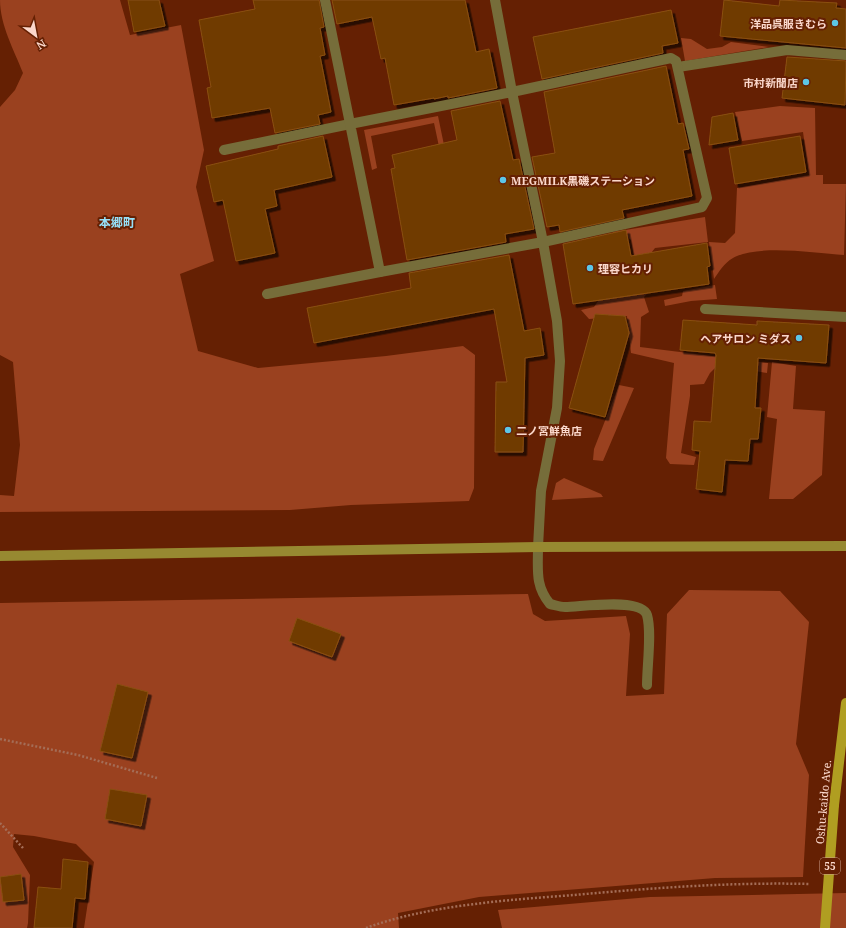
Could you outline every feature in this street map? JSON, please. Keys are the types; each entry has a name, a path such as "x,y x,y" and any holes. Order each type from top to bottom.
{"main road":[{"name":"Oshu-kaido Ave.","path":"825,928 834,805 846,703"}],"street":[{"path":"325,0 380,272"},
{"path":"495,0 512,92 544,242 557,321 560,361 557,408 541,491 538,582 542,594 550,604 564,607 627,604 639,606 646,612 648,624 647,685"},
{"path":"678,67 787,50 846,55"},
{"path":"224,150 512,92 671,58 676,61 678,67 707,198 702,207 544,242 266,294"},
{"path":"705,308 846,317"},
{"path":"0,556 538,547 846,546"}],"path":[{"path":"0,739 78,755 157,778"},
{"path":"0,823 24,848"},
{"path":"366,928 383,922 486,903 647,889 781,883 817,884"}],"shaded area":[{"path":"0,0 120,0 130,35 181,25 204,150 196,187 214,261 180,274 198,351 258,368 386,356 463,346 475,355 474,488 469,501 351,505 290,510 0,512 0,495 14,496 20,445 13,362 0,355 0,107 15,90 23,73 2,19"},
{"path":"681,38 691,39 707,49 722,47 731,42 769,47 685,61"},
{"path":"780,106 815,108 816,175 823,175 823,184 846,184 844,255 787,250 757,251 733,258 727,262 714,279 709,242 725,243 735,233 737,188 809,175 803,132 742,141 735,112"},
{"path":"438,116 450,174 445,175 434,123 371,136 377,168 372,170 364,130"},
{"path":"705,217 708,242 655,248 648,257 653,287 644,297 649,312 641,317 640,347 768,363 767,373 718,365 710,373 704,384 690,385 690,396 681,453 696,457 694,465 670,464 666,458 674,363 631,353 627,316 589,319 581,310 594,307 598,301 595,282 635,262 631,240 627,237 614,238 613,232"},
{"path":"715,285 717,299 691,301 665,306 664,300 682,296 683,291"},
{"path":"772,362 796,366 793,409 825,411 822,475 793,499 769,499 777,419 767,417"},
{"path":"619,385 634,388 603,461 593,460 594,449"},
{"path":"564,478 601,494 603,497 552,500 556,483"},
{"path":"689,590 780,591 809,622 796,744 809,775 803,877 715,878 479,897 398,913 399,928 84,928 94,862 76,844 34,836 14,834 13,847 30,875 28,923 27,928 0,928 0,603 528,594 533,614 545,621 626,616 630,634 626,696 664,694 667,614"},
{"path":"846,893 846,928 502,928 498,910 650,897"}],"building":[{"path":"128,0 159,0 165,26 134,32"},
{"path":"253,0 319,0 324,27 320,28 325,55 320,56 331,112 318,115 320,124 275,133 270,108 212,118 207,88 211,87 199,20 255,9"},
{"path":"332,0 465,0 476,52 489,49 497,88 448,98 448,96 394,105 385,58 381,59 372,17 337,24"},
{"path":"724,0 779,6 780,0 837,3 836,8 846,9 846,48 720,36"},
{"path":"671,10 678,43 662,46 663,53 542,79 533,37"},
{"path":"787,57 846,61 845,105 782,98"},
{"path":"666,66 678,124 683,123 689,149 683,150 692,196 622,210 624,218 560,232 559,225 547,227 532,157 555,153 544,92"},
{"path":"500,101 513,160 519,159 534,229 505,234 506,242 407,260 391,169 395,168 392,155 457,140 451,111"},
{"path":"733,113 738,140 709,145 712,117"},
{"path":"323,136 332,177 274,190 277,206 265,209 275,253 236,261 223,200 214,202 206,166 278,149 278,146"},
{"path":"800,136 806,172 735,184 729,148"},
{"path":"626,230 631,256 707,243 710,266 707,267 709,284 573,304 563,244"},
{"path":"509,255 524,331 540,328 544,355 525,358 523,452 495,452 496,382 507,382 494,309 314,343 307,308 411,288 409,273"},
{"path":"595,314 625,316 629,333 605,417 569,408"},
{"path":"683,320 757,325 757,321 829,325 826,363 758,358 755,408 761,408 758,439 750,439 748,461 725,460 722,492 696,489 700,451 692,450 694,421 711,422 716,355 715,353 680,350"},
{"path":"297,618 341,634 332,657 289,641"},
{"path":"117,684 148,692 132,758 100,751"},
{"path":"110,789 147,795 141,826 105,819"},
{"path":"63,859 88,862 85,899 75,898 72,928 34,928 38,887 61,889"},
{"path":"21,874 24,900 3,902 0,877"}],"place":[{"name":"洋品呉服きむら","path":"835,23"},
{"name":"市村新聞店","path":"806,82"},
{"name":"MEGMILK黒磯ステーション","path":"503,180"},
{"name":"理容ヒカリ","path":"590,268"},
{"name":"ヘアサロン ミダス","path":"799,338"},
{"name":"二ノ宮鮮魚店","path":"508,430"}],"district":[{"name":"本郷町","path":"117,222"}]}
